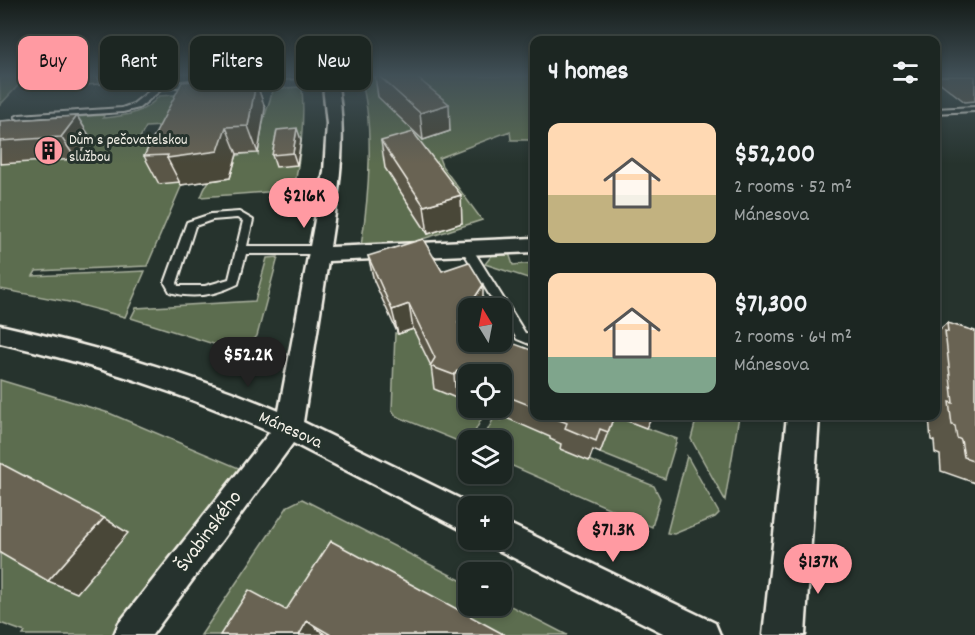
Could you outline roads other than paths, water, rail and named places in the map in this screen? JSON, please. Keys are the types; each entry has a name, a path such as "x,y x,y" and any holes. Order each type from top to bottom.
{"street":[{"path":"289,428 337,137 335,106"},
{"path":"319,250 333,255 530,245"},
{"name":"Mánesova","path":"0,334 116,362 289,428 458,513"},
{"path":"784,635 803,420"},
{"name":"Švabinského","path":"131,635 289,428"},
{"path":"512,540 703,635"}],"lane":[{"path":"19,117 136,106"},
{"path":"940,111 975,109"},
{"path":"239,216 248,220 242,250 234,280 221,288 182,292 174,290 171,283 191,224 211,217 239,216"},
{"path":"466,248 521,336 530,339"},
{"path":"242,250 319,250"}],"place":[{"name":"Dům s pečovatelskou službou","path":"48,150"}]}
